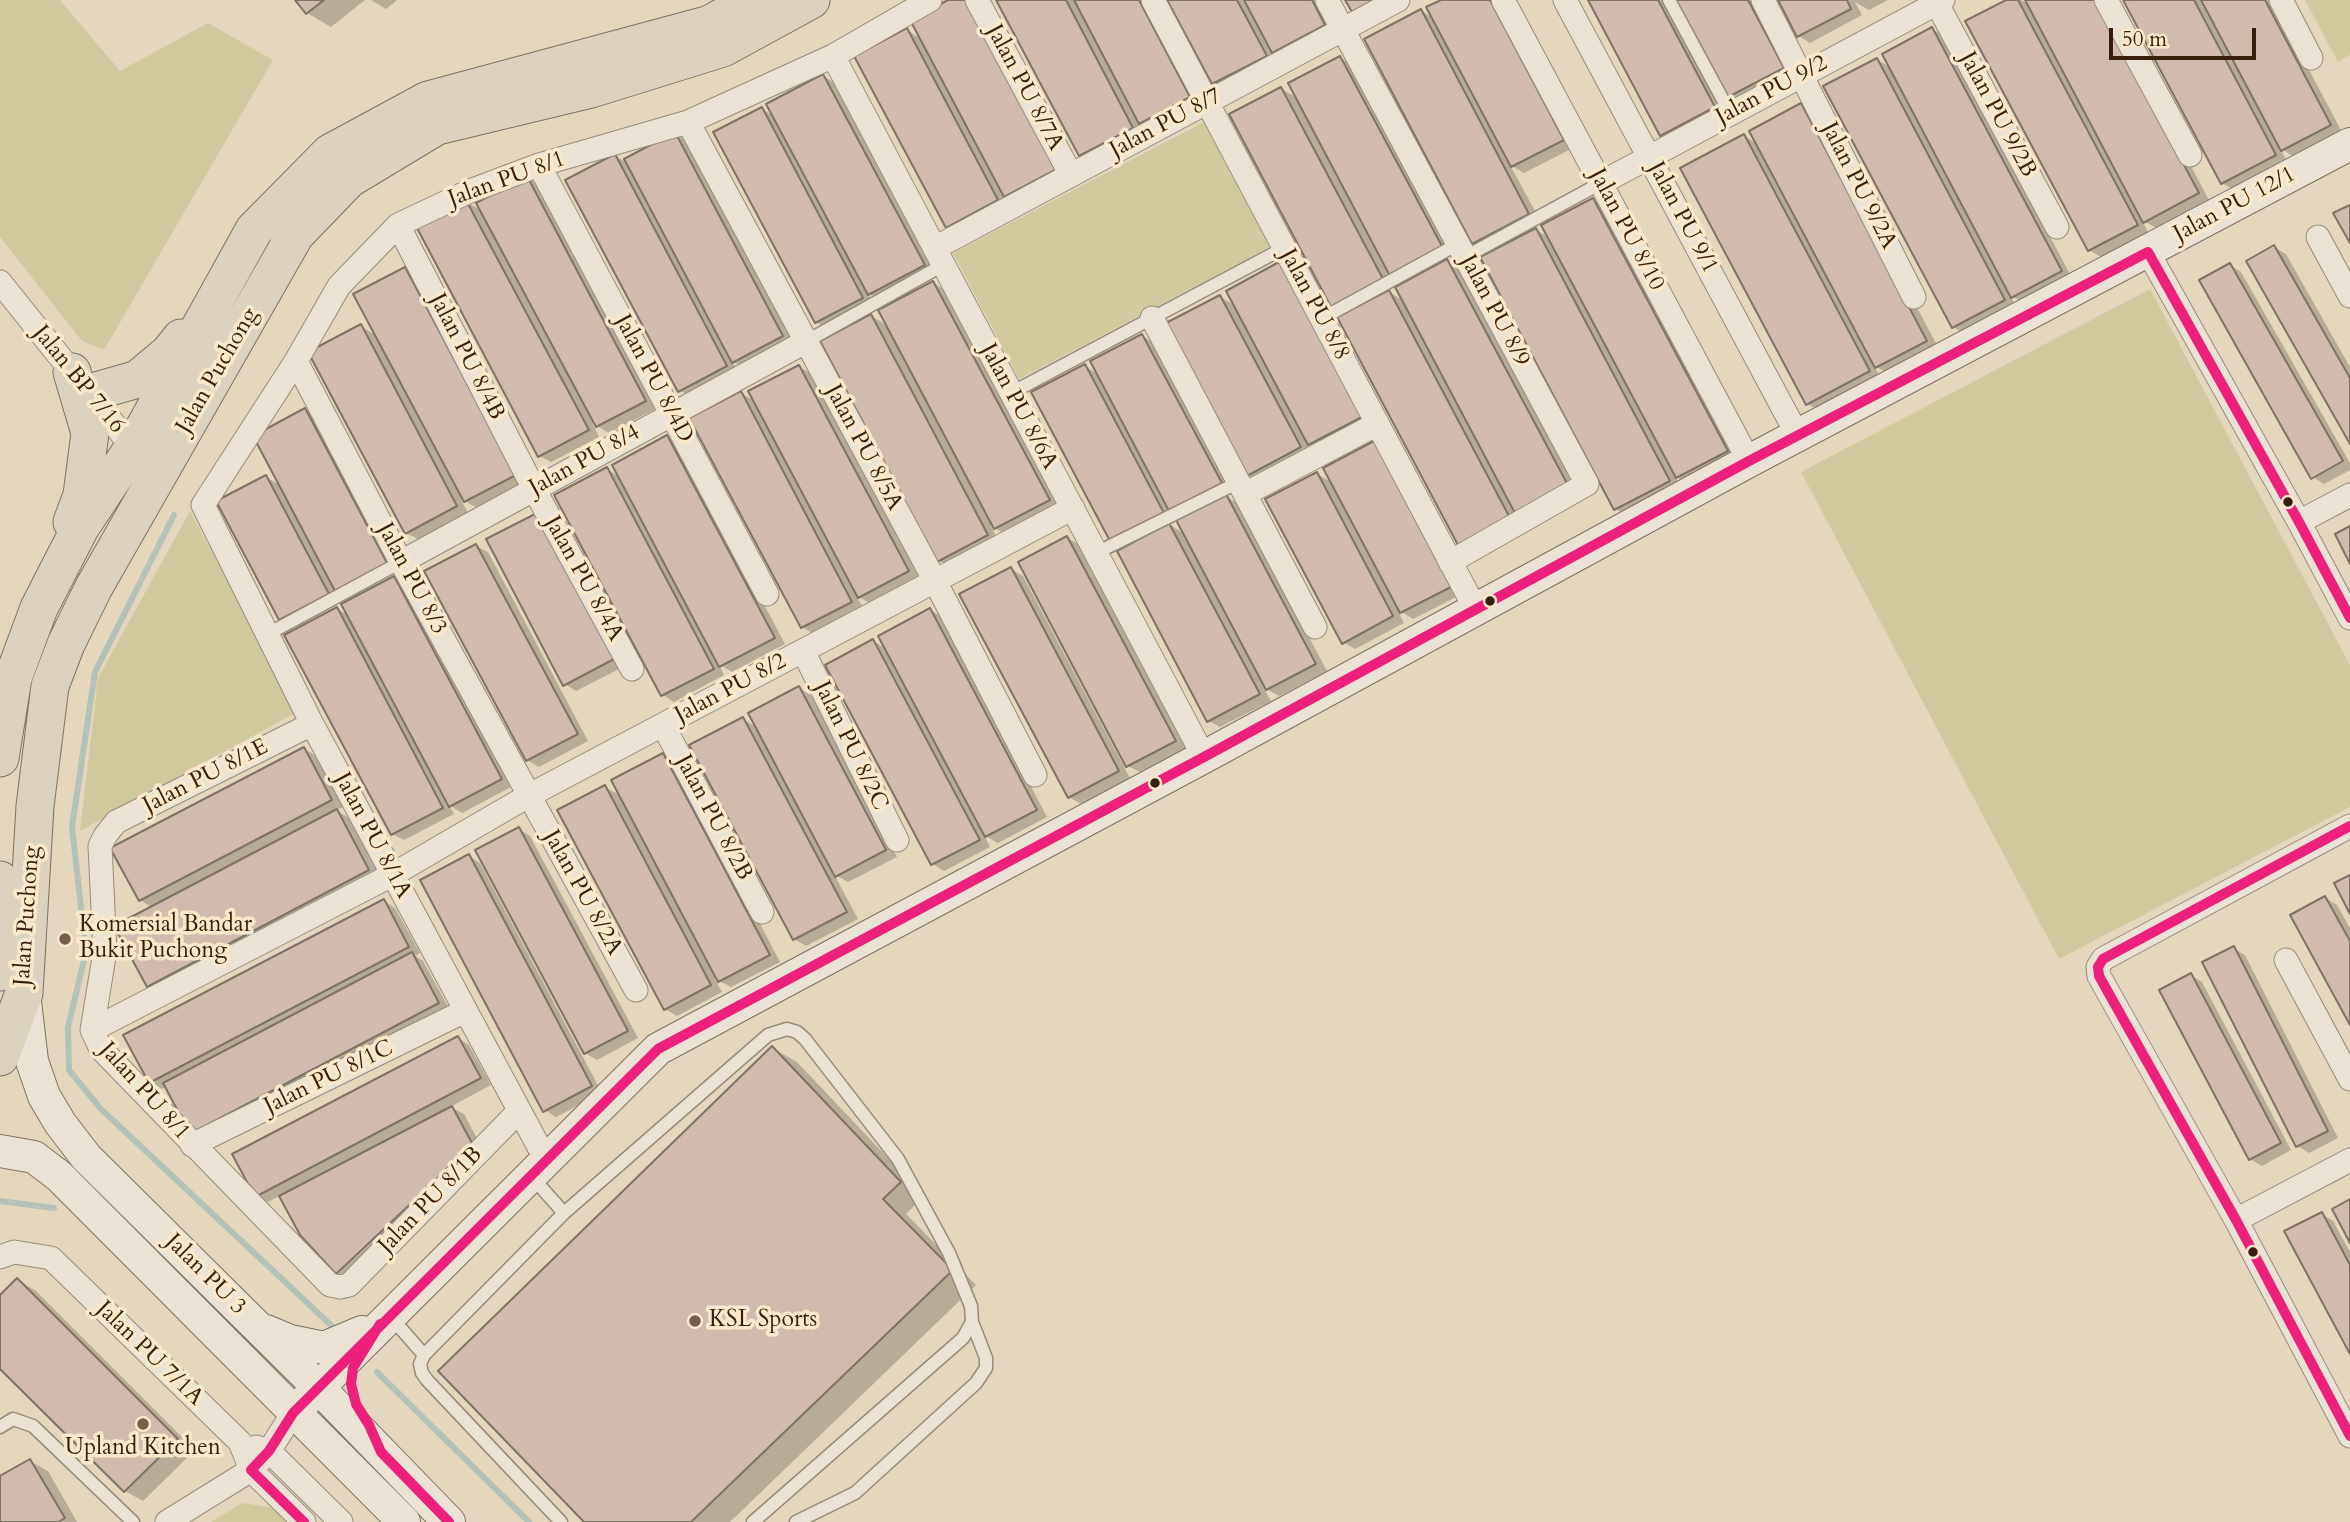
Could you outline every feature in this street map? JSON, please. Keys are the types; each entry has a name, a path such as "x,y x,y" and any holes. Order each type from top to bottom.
{"main road":[{"name":"Jalan Puchong","path":"0,758 13,678 38,608 80,527 133,448 254,230 330,153 428,100 710,24 753,0"},
{"name":"Jalan Puchong","path":"0,1057 50,685 66,644 94,587 295,235 349,179 437,126 591,89 723,48 811,0"},
{"path":"38,608 82,495 90,433 81,383 138,379 169,353 230,273"},
{"name":"Jalan Puchong","path":"0,880 4,947 12,983"}],"street":[{"name":"Jalan PU 8/1","path":"203,505 296,361 340,286 398,225 470,191 539,165 688,122 833,56 930,0"},
{"name":"Jalan PU 8/7A","path":"977,0 1071,175"},
{"name":"Jalan PU 8/8","path":"1153,0 1476,610"},
{"name":"Jalan PU 8/9","path":"1327,0 1587,484 1450,562"},
{"name":"Jalan PU 8/7","path":"939,257 1071,175 1398,0"},
{"name":"Jalan PU 8/10","path":"1503,0 1749,461"},
{"name":"Jalan PU 9/1","path":"1565,0 1798,436"},
{"name":"Jalan PU 9/2A","path":"1762,0 1914,297"},
{"path":"2106,0 2190,155"},
{"path":"2281,0 2311,58"},
{"name":"Jalan PU 9/2","path":"1601,183 1938,1"},
{"name":"Jalan PU 9/2B","path":"1938,1 2057,227"},
{"name":"Jalan PU 8/6A","path":"833,56 1204,757"},
{"name":"Jalan PU 8/5A","path":"688,122 935,581 1035,775"},
{"name":"Jalan PU 12/1","path":"385,1320 658,1049 1749,461 2350,144"},
{"name":"Jalan PU 8/4D","path":"539,165 767,594"},
{"name":"Jalan PU 8/4B","path":"398,225 534,488"},
{"path":"2318,237 2350,296"},
{"path":"2148,252 2350,618"},
{"name":"Jalan BP 7/16","path":"0,282 133,448 164,468"},
{"path":"1152,318 1315,627"},
{"name":"Jalan PU 8/4","path":"401,562 807,341"},
{"name":"Jalan PU 8/3","path":"296,361 528,796"},
{"path":"1242,488 1377,424"},
{"name":"Jalan PU 8/4A","path":"534,488 632,669"},
{"path":"2299,522 2350,495"},
{"name":"Jalan PU 8/1A","path":"203,505 312,724 519,1111 539,1169"},
{"name":"Jalan PU 8/2","path":"92,1030 392,875 528,796 1073,509"},
{"name":"Jalan PU 8/2C","path":"803,651 897,840"},
{"name":"Jalan PU 8/1E","path":"105,836 116,822 312,724"},
{"name":"Jalan PU 8/2B","path":"663,725 762,912"},
{"name":"Jalan PU 8/2A","path":"528,796 636,990"},
{"path":"2350,826 2103,959 2098,967 2099,975 2236,1220 2350,1436"},
{"name":"Jalan PU 8/1","path":"105,836 100,846 105,951 92,1030 101,1049 330,1285 340,1287"},
{"path":"2286,960 2350,1079"},
{"name":"Jalan PU 3","path":"12,983 44,1096 60,1123 86,1157 318,1387 449,1522"},
{"name":"Jalan PU 8/1C","path":"192,1145 465,1011"},
{"name":"Jalan PU 8/1B","path":"340,1287 349,1284 519,1111"},
{"name":"Jalan PU 3","path":"0,1151 34,1157 59,1176 404,1522"},
{"path":"2236,1220 2350,1160"},
{"name":"Jalan PU 7/1A","path":"0,1257 14,1252 51,1258 240,1442 251,1470 304,1522"},
{"path":"257,1327 290,1341 324,1348 385,1320"},
{"path":"167,1522 251,1470 269,1451 293,1413 385,1320"},
{"path":"381,1452 356,1404 351,1384 354,1368 385,1320"},
{"path":"240,1442 269,1451 341,1522"}],"lane":[{"path":"1669,0 1730,113"},
{"path":"1321,319 1601,183"},
{"path":"1012,393 1284,248"},
{"path":"807,341 939,257"},
{"path":"1096,553 1242,488"},
{"path":"266,635 401,562"},
{"path":"561,1522 427,1380 420,1364 424,1355 564,1213 768,1035 787,1029 797,1032 805,1039 898,1159 949,1253 971,1306 972,1322 986,1358 986,1368 976,1382 855,1493 796,1522"},
{"path":"539,1169 564,1213"},
{"path":"385,1320 424,1355"},
{"path":"753,1522 963,1338 972,1322"},
{"path":"0,1427 13,1419 33,1426 133,1522"}],"shaded area":[{"path":"0,0 60,0 120,71 208,23 273,60 104,350 82,341 0,237"},
{"path":"2305,0 2350,0 2350,55 2338,62"},
{"path":"1204,122 1270,247 1019,379 953,253"},
{"path":"2150,289 2350,665 2350,807 2059,959 1801,472"},
{"path":"190,511 297,712 80,831 98,678"},
{"path":"242,1503 274,1508 288,1522 211,1522"}],"building":[{"path":"295,0 324,0 306,14"},
{"path":"948,0 967,0 1057,169 1004,197 910,20"},
{"path":"996,0 1066,0 1133,128 1079,156"},
{"path":"1074,0 1139,0 1190,97 1139,124"},
{"path":"1167,0 1237,0 1267,56 1212,84"},
{"path":"1244,0 1312,0 1325,25 1272,53"},
{"path":"1345,0 1374,0 1352,12"},
{"path":"1441,0 1490,0 1564,140 1511,167 1426,7"},
{"path":"1588,0 1658,0 1715,107 1660,136"},
{"path":"1676,0 1748,0 1784,68 1728,97"},
{"path":"1778,0 1847,0 1851,9 1797,37"},
{"path":"2006,0 2018,0 2138,225 2088,251 1965,21"},
{"path":"2025,0 2096,0 2199,193 2143,223"},
{"path":"2123,0 2194,0 2276,155 2221,184"},
{"path":"2201,0 2265,0 2331,125 2281,151"},
{"path":"1421,9 1529,214 1472,244 1364,39"},
{"path":"1932,27 2062,271 2011,298 1882,54"},
{"path":"907,28 998,200 946,228 854,56"},
{"path":"1340,56 1443,248 1390,276 1288,83"},
{"path":"1877,58 2005,300 1952,328 1823,86"},
{"path":"823,74 925,265 868,295 766,104"},
{"path":"1281,87 1383,279 1331,307 1229,114"},
{"path":"1801,103 1927,341 1875,368 1749,131"},
{"path":"762,107 863,298 815,323 713,132"},
{"path":"675,132 783,336 732,363 624,159"},
{"path":"1744,134 1870,371 1806,405 1680,168"},
{"path":"615,154 727,366 678,392 565,180"},
{"path":"527,176 646,401 596,427 476,203"},
{"path":"1593,198 1728,451 1676,478 1541,225"},
{"path":"466,200 589,430 538,457 416,226"},
{"path":"2350,205 2350,243 2333,213"},
{"path":"1536,228 1670,481 1614,510 1480,257"},
{"path":"2274,245 2350,378 2350,444 2246,261"},
{"path":"1447,259 1569,487 1516,515 1395,287"},
{"path":"1279,262 1362,417 1308,445 1226,291"},
{"path":"2230,263 2343,461 2311,479 2199,280"},
{"path":"405,267 516,475 464,502 353,294"},
{"path":"933,281 1050,500 994,529 878,310"},
{"path":"1389,290 1510,518 1458,545 1337,317"},
{"path":"1220,295 1301,447 1245,477 1164,324"},
{"path":"871,314 988,535 937,562 820,341"},
{"path":"361,324 457,506 405,534 308,352"},
{"path":"1142,334 1222,483 1169,511 1090,361"},
{"path":"1085,364 1164,513 1110,541 1031,392"},
{"path":"799,365 909,571 858,598 748,391"},
{"path":"741,391 852,602 801,628 689,418"},
{"path":"305,408 387,563 335,591 253,436"},
{"path":"667,435 775,638 719,667 612,465"},
{"path":"1374,441 1451,587 1400,613 1323,468"},
{"path":"607,467 714,669 661,696 554,495"},
{"path":"1317,472 1393,616 1342,644 1265,499"},
{"path":"266,475 329,594 279,620 216,501"},
{"path":"1226,494 1316,664 1266,690 1176,520"},
{"path":"539,512 616,658 563,686 486,539"},
{"path":"1169,523 1260,694 1207,722 1117,551"},
{"path":"2350,526 2350,564 2335,534"},
{"path":"1067,536 1176,741 1126,767 1018,562"},
{"path":"476,544 578,734 526,761 424,571"},
{"path":"1011,567 1119,771 1068,798 959,594"},
{"path":"394,576 502,779 449,807 341,604"},
{"path":"337,607 443,808 391,835 284,635"},
{"path":"930,608 1037,810 985,837 878,636"},
{"path":"873,639 980,840 931,865 825,665"},
{"path":"799,686 886,850 835,877 748,713"},
{"path":"743,717 847,912 793,940 689,745"},
{"path":"304,747 332,800 139,901 110,848"},
{"path":"663,753 770,955 718,982 611,780"},
{"path":"605,785 711,985 664,1010 557,810"},
{"path":"337,809 369,870 147,987 114,926"},
{"path":"519,827 628,1031 584,1054 475,850"},
{"path":"469,854 592,1086 543,1112 420,880"},
{"path":"2350,875 2350,914 2334,883"},
{"path":"2325,896 2350,941 2350,1025 2290,915"},
{"path":"384,899 409,947 149,1083 123,1035"},
{"path":"2234,946 2328,1131 2296,1147 2202,962"},
{"path":"412,952 439,1003 190,1134 163,1083"},
{"path":"2191,973 2281,1143 2249,1160 2159,990"},
{"path":"458,1036 481,1078 255,1197 232,1154"},
{"name":"KSL Sports","path":"772,1046 901,1182 883,1199 953,1270 691,1522 584,1522 438,1371"},
{"path":"452,1106 473,1145 336,1274 300,1235 279,1196"},
{"path":"2350,1199 2350,1243 2332,1209"},
{"path":"2322,1212 2350,1265 2350,1354 2284,1231"},
{"path":"17,1278 178,1439 124,1492 0,1369 0,1295"},
{"path":"30,1459 65,1518 58,1522 0,1522 0,1476"}],"waterway":[{"path":"174,515 95,672 72,827 86,952 68,1027 69,1070 101,1109 333,1327"},
{"path":"0,1201 54,1208"},
{"path":"377,1372 529,1522"}],"transit line":[{"path":"304,1522 251,1470 269,1451 293,1413 658,1049 1749,461 2148,252 2350,618"},
{"path":"2350,826 2103,959 2098,967 2099,976 2236,1220 2350,1436"},
{"path":"380,1324 353,1368 351,1384 356,1404 381,1452 449,1522"}],"place":[{"name":"Komersial Bandar Bukit Puchong","path":"65,939"},
{"name":"KSL Sports","path":"695,1321"},
{"name":"Upland Kitchen","path":"143,1424"}]}
